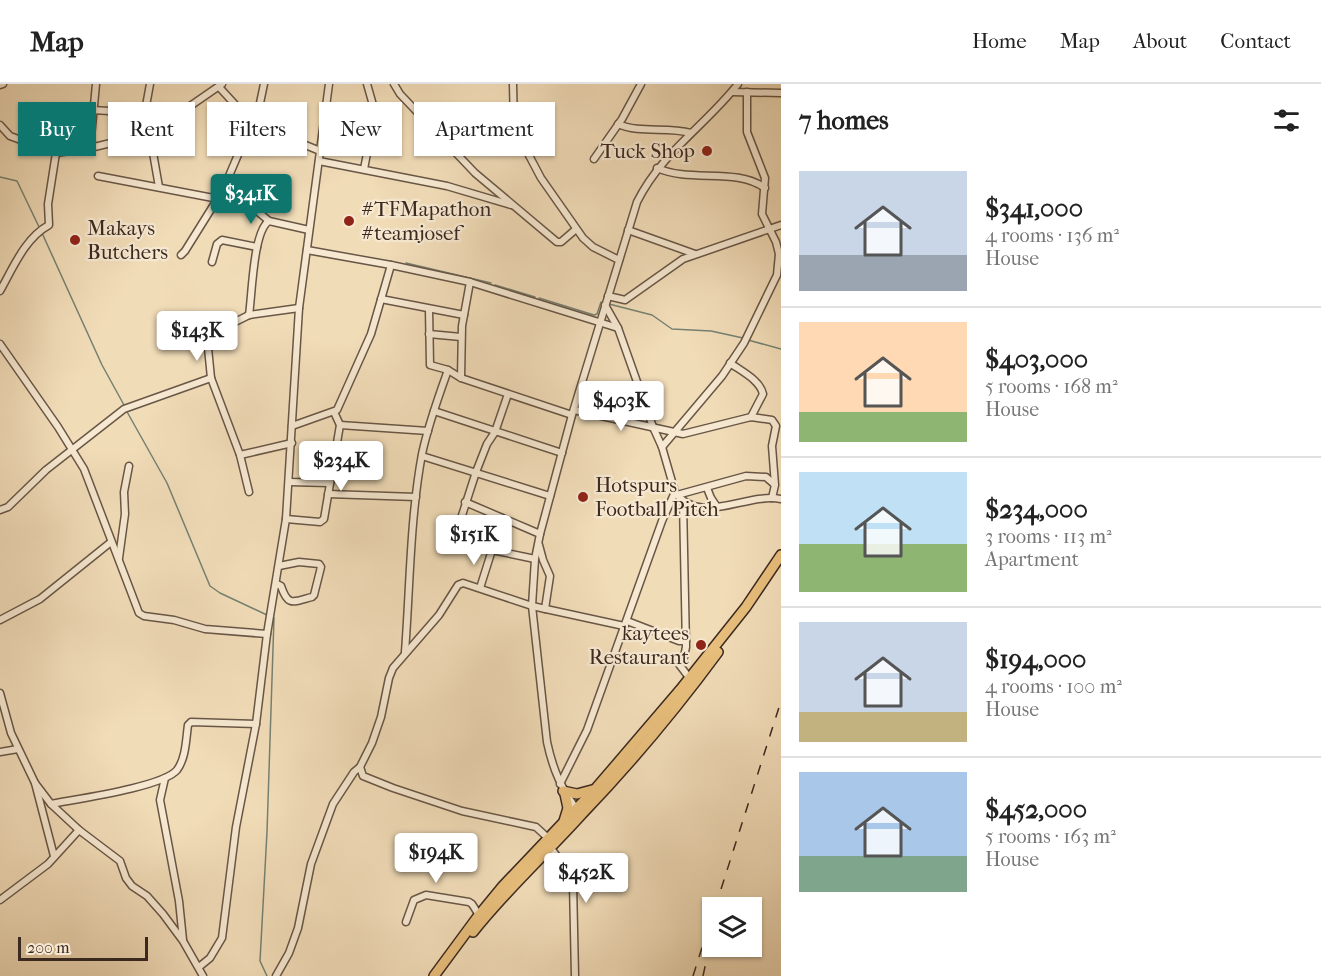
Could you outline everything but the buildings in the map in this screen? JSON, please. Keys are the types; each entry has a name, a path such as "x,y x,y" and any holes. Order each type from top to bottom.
{"highway":[{"path":"561,825 579,812 597,787 694,679 781,555"},
{"path":"434,976 478,915 634,758 781,565"},
{"path":"563,790 571,794 583,794 597,787"},
{"path":"441,976 485,917 561,825 568,812 563,790"}],"street":[{"path":"93,102 96,84"},
{"path":"146,102 150,84"},
{"path":"260,102 264,84"},
{"path":"327,102 329,84"},
{"path":"364,169 375,112 368,84"},
{"path":"394,84 400,94 453,151 557,242 561,242 575,230"},
{"path":"513,84 513,127 541,178 575,230 593,247 619,260"},
{"path":"594,159 641,84"},
{"path":"579,812 563,790 551,760 547,742 532,606 535,559 539,538 573,413 637,202 657,168 738,84"},
{"path":"195,103 221,86 234,102"},
{"path":"732,92 781,93"},
{"path":"662,447 722,376 744,343 777,275 779,254 762,214 765,189 764,170 747,132 747,92"},
{"path":"618,124 632,128 677,129 690,133"},
{"path":"0,125 10,136 18,139"},
{"path":"0,291 30,241 50,223 48,204 56,156"},
{"path":"153,156 159,188"},
{"path":"181,255 218,198 237,156"},
{"path":"199,968 210,958 222,938 236,827 256,724 267,634 277,584 289,482 299,308 319,156"},
{"path":"318,161 447,186 515,206"},
{"path":"657,168 673,175 751,180 765,189"},
{"path":"98,176 250,205 269,221 309,230"},
{"path":"249,315 257,247 263,226 269,221"},
{"path":"608,296 620,300 629,298 678,262 781,225"},
{"path":"628,230 696,255"},
{"path":"212,262 217,244 222,240 257,247"},
{"path":"307,250 391,264 470,282 618,328"},
{"path":"292,426 334,412 339,407 371,334 391,264"},
{"path":"461,378 461,337 470,282"},
{"path":"381,299 464,315"},
{"path":"605,305 618,328 662,447 676,494 683,502 698,508 772,498 781,499"},
{"path":"249,492 240,455 211,378 206,341 209,335 249,315 299,308"},
{"path":"429,309 428,363 433,367 448,370 461,378 508,394 573,413 683,434 751,417 769,419 776,426 772,446 775,485 772,498"},
{"path":"429,334 461,337"},
{"path":"0,345 73,449 84,469 141,615 174,620 205,629 267,634"},
{"path":"730,363 756,381 762,391 763,394 751,417"},
{"path":"405,652 416,497 422,456 448,370"},
{"path":"0,510 8,507 46,470 124,409 211,378"},
{"path":"508,394 495,432 486,444 455,537 457,540 492,550 535,559"},
{"path":"434,411 562,453"},
{"path":"286,519 322,522 340,425 334,412"},
{"path":"340,425 428,431"},
{"path":"240,455 292,443"},
{"path":"422,456 550,495"},
{"path":"118,559 124,514 124,492 129,466"},
{"path":"676,494 707,488 746,476 766,477 775,485"},
{"path":"289,482 330,483"},
{"path":"707,488 717,507"},
{"path":"328,494 416,497"},
{"path":"563,790 587,730 662,521 676,494"},
{"path":"465,502 539,538"},
{"path":"683,502 686,653 679,664 694,679"},
{"path":"539,538 543,560 550,576 545,609"},
{"path":"0,620 59,586 111,542"},
{"path":"480,588 492,550"},
{"path":"277,584 281,586 288,601 312,597 321,567 319,564 299,562 279,566"},
{"path":"276,976 289,953 298,928 311,864 333,804 354,772 360,767 381,717 393,668 405,652 425,634 460,583 532,606 625,623 679,641 686,641"},
{"path":"0,693 2,708 18,749 35,783 51,804 79,830 120,861 126,878 132,886 153,902 183,941 203,976"},
{"path":"51,804 142,786 165,778 178,769 185,749 189,723 256,724"},
{"path":"0,752 18,749"},
{"path":"360,767 363,776 393,788 462,811 536,827 549,842 573,883 575,976"},
{"path":"165,778 160,800 180,901 183,941"},
{"path":"35,783 54,856"},
{"path":"0,900 42,868 79,830"},
{"path":"406,922 414,900 426,895 469,902 478,915"}],"waterway":[{"path":"0,177 17,181 40,229"},
{"path":"42,233 102,365 124,405"},
{"path":"406,263 491,283"},
{"path":"495,285 535,297"},
{"path":"539,298 594,315 597,314 601,302"},
{"path":"609,304 652,315 672,329 711,331 743,338"},
{"path":"748,340 781,349"},
{"path":"126,410 167,483 210,586 267,615"},
{"path":"267,976 260,961 274,618"}],"railway":[{"path":"719,897 781,701"},
{"path":"693,976 702,948"},
{"path":"703,976 707,957"}],"place":[{"name":"Tuck Shop","path":"707,151"},
{"name":"#TFMapathon #teamjosef","path":"349,221"},
{"name":"Makays Butchers","path":"75,240"},
{"name":"Hotspurs Football Pitch","path":"583,497"},
{"name":"kaytees Restaurant","path":"701,645"}]}
